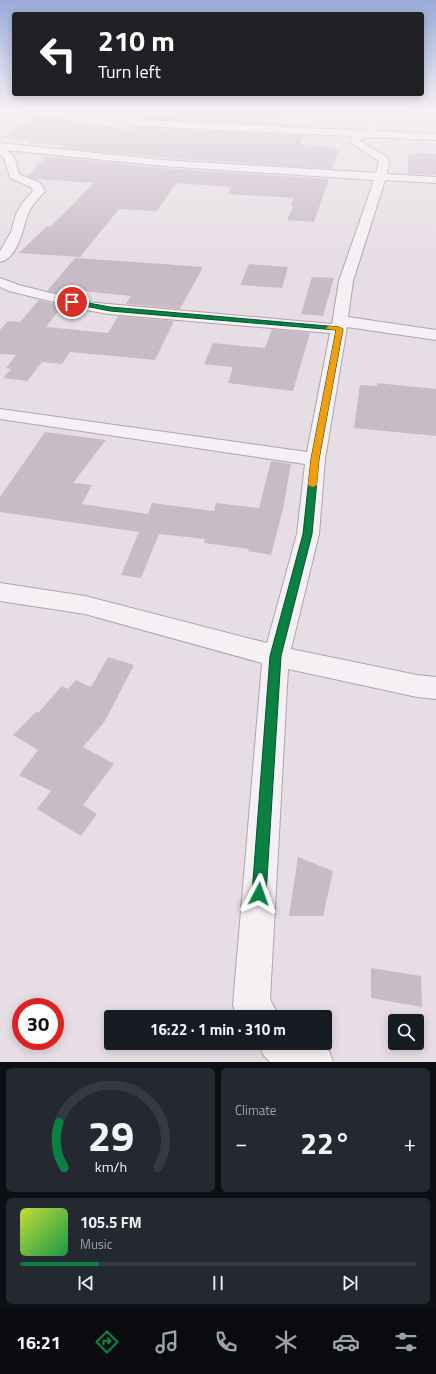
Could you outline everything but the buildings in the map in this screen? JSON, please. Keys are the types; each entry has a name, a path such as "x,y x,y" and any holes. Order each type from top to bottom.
{"street":[{"path":"0,258 8,250 17,232 22,214 28,203 39,191 36,185 14,176 10,160"},
{"path":"134,160 436,180"},
{"path":"255,1010 251,1004 276,656 308,534 315,459 340,325 346,281 381,176 383,160"},
{"path":"0,282 14,288 86,306 110,309 340,325 436,336"},
{"path":"0,414 315,459"},
{"path":"0,592 85,605 276,656 418,686 436,688"},
{"path":"287,1050 314,1062"}],"slow traffic":[{"path":"313,485 315,459 339,329 329,328"}],"route":[{"path":"72,302 86,306 110,309 339,329 315,459 308,534 276,656 259,894"}]}
